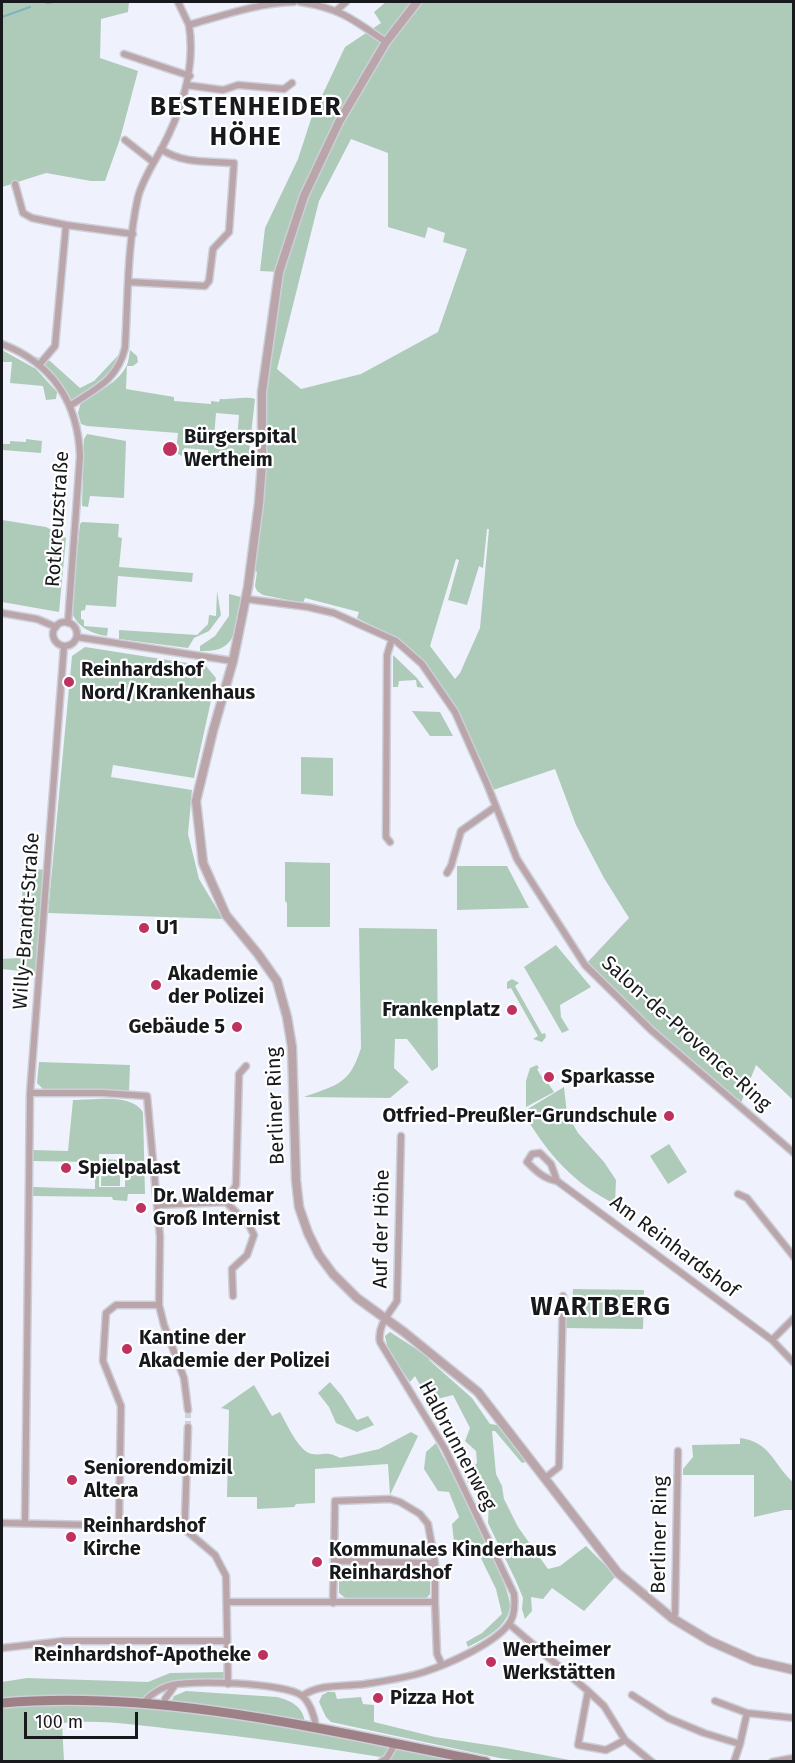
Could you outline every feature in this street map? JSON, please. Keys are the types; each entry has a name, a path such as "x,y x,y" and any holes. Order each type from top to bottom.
{"main road":[{"path":"2,1703 56,1700 165,1706 316,1728 486,1761"}],"street":[{"path":"70,405 110,378 121,365 126,348 133,234 139,195 153,162 174,123 190,76 192,58 189,25 178,2"},
{"path":"189,25 276,2 294,2"},
{"path":"300,2 323,5 338,10 386,42"},
{"path":"338,10 346,2"},
{"name":"Berliner Ring","path":"417,2 386,42 339,122 310,182 279,273 262,392 262,464 259,503 246,599 233,661 196,801 203,863 226,915 258,954 277,981 280,990 292,1047 296,1180 299,1207 319,1255 344,1286 478,1392 618,1573 672,1618 710,1641 755,1661 794,1670"},
{"path":"123,54 190,76"},
{"path":"186,85 223,90 238,85 284,89 292,82"},
{"path":"125,140 153,162"},
{"path":"129,282 205,286 209,281 213,249 229,232 234,163 182,159 161,150"},
{"path":"15,184 23,213 32,218 133,234"},
{"path":"39,365 55,346 66,225"},
{"name":"Rotkreuzstraße","path":"2,344 39,365 58,384 70,405 78,432 80,456 68,623"},
{"name":"Salon-de-Provence-Ring","path":"246,599 308,607 334,613 392,639 422,664 455,712 488,784 517,859 585,965 651,1030 794,1153"},
{"path":"2,613 37,619 56,627"},
{"path":"68,623 76,629 77,637 72,644 64,646 54,638 56,627 68,623"},
{"path":"77,637 233,661"},
{"path":"390,842 386,837 386,711 387,651 392,639"},
{"name":"Willy-Brandt-Straße","path":"25,1523 30,1093 64,646"},
{"path":"447,873 461,831 495,807"},
{"path":"226,1202 236,1185 239,1074 246,1066"},
{"path":"30,1093 103,1093 147,1096 160,1237 159,1305 184,1378 188,1410"},
{"name":"Auf der Höhe","path":"385,1320 397,1301 400,1136"},
{"name":"Am Reinhardshof","path":"557,1181 551,1164 540,1154 532,1154 527,1162 548,1180 557,1181 772,1340 794,1363"},
{"path":"738,1194 747,1198 794,1257"},
{"path":"157,1205 226,1202 249,1225 254,1235 247,1255 232,1269 233,1296"},
{"path":"545,1478 559,1467 563,1296"},
{"path":"119,1525 121,1406 103,1361 106,1313 116,1305 159,1305"},
{"path":"772,1340 794,1318"},
{"name":"Halbrunnenweg","path":"385,1320 379,1335 380,1342 445,1449 514,1594 514,1610 509,1624"},
{"path":"182,1527 185,1518 188,1427"},
{"name":"Berliner Ring","path":"672,1618 675,1614 678,1451"},
{"path":"333,1603 335,1501 390,1499 400,1502 420,1514 428,1524 435,1563 436,1654 442,1665"},
{"path":"2,1523 182,1527 210,1549 226,1576 228,1684"},
{"path":"334,1561 435,1563"},
{"path":"227,1602 435,1602"},
{"path":"302,1696 319,1687 365,1684 422,1673 480,1646 509,1624 588,1690 604,1706 625,1740 652,1761"},
{"path":"2,1648 64,1641 227,1641"},
{"path":"143,1704 148,1696 166,1686 184,1683 274,1688 293,1691 302,1696 311,1710 316,1728"},
{"path":"165,1706 165,1699 175,1685"},
{"path":"588,1690 578,1745 606,1750 625,1740"},
{"path":"632,1695 668,1718 704,1733 741,1744"},
{"path":"715,1701 747,1713 794,1718"},
{"path":"734,1761 741,1744 747,1713"},
{"path":"381,1761 387,1758 395,1743"},
{"path":"772,1761 794,1758"}],"green space":[{"path":"129,2 128,12 101,19 100,58 138,71 120,139 105,181 91,181 46,173 2,187 2,3"},
{"path":"386,2 793,2 793,1100 756,1065 741,1103 669,1041 651,1030 585,965 629,918 604,878 576,825 555,769 490,791 444,693 423,664 393,636 357,618 359,612 305,598 303,603 263,595 257,591 255,586 257,572 250,570 259,503 262,392 279,272 260,271 265,228 298,159 311,119 345,47 381,23 374,12","holes":["351,139 388,153 388,227 425,238 428,227 445,233 443,242 467,249 438,332 361,374 301,389 277,369 319,201","487,529 489,529 480,628 460,673 455,679 430,646 456,559 459,560 448,600 467,605 479,566 483,568"]},
{"path":"125,348 110,378 71,405 58,384 19,352 50,361 80,388 94,381"},
{"path":"2,350 36,369 57,392 56,399 46,400 43,386 10,383 12,362 2,362"},
{"path":"130,350 137,356 138,362 133,366 127,366 126,389 174,397 174,401 211,404 211,401 219,402 220,399 255,399 248,461 208,458 208,450 184,448 182,456 176,450 178,433 81,424 78,413 81,402 107,386 124,371","holes":["216,413 239,415 237,440 214,438"]},
{"path":"87,434 126,441 124,498 90,496 88,507 82,506 84,439"},
{"path":"26,439 42,441 41,453 2,450 2,444 10,444 10,441 26,442"},
{"path":"2,520 46,527 66,538 59,612 2,602"},
{"path":"82,522 119,524 118,537 122,538 119,567 193,573 192,582 118,576 116,607 86,605 85,610 81,611 84,626 108,628 107,636 90,631 76,620 71,609"},
{"path":"217,591 221,615 209,631 194,638 188,648 119,639 119,630 197,635 208,624 209,615 216,616"},
{"path":"229,594 241,597 233,636 222,648 200,651 200,646 215,636 229,616"},
{"path":"85,647 206,666 216,678 194,778 113,765 111,777 192,790 188,834 199,879 223,919 48,913 72,656"},
{"path":"393,655 424,688 417,687 416,680 399,681 398,687 393,687"},
{"path":"412,711 440,712 453,736 430,736"},
{"path":"301,757 333,758 333,796 301,794"},
{"path":"285,862 330,863 330,927 287,927"},
{"path":"457,866 507,866 529,908 457,910"},
{"path":"24,868 47,870 39,973 2,969 2,959 18,958"},
{"path":"359,928 437,929 438,1067 432,1071 407,1039 395,1039 394,1068 409,1082 390,1098 304,1097 341,1082 352,1069 361,1048"},
{"path":"556,945 591,987 560,1005 561,1017 569,1030 562,1033 524,967"},
{"path":"512,979 519,983 515,986 542,1034 545,1033 546,1037 542,1042 533,1039 538,1036 511,988 507,989 507,982"},
{"path":"39,1062 130,1065 129,1091 44,1090 37,1083"},
{"path":"537,1065 546,1084 548,1083 554,1092 526,1107 526,1081 530,1068"},
{"path":"564,1087 567,1114 578,1133 604,1162 616,1180 615,1204 587,1187 563,1167 525,1116 526,1110"},
{"path":"111,1099 130,1102 143,1112 145,1194 128,1194 127,1201 113,1200 112,1197 33,1196 33,1187 95,1189 95,1165 89,1165 88,1162 33,1161 33,1150 68,1151 73,1100","holes":["99,1154 125,1154 125,1187 99,1187"]},
{"path":"669,1144 687,1172 668,1184 650,1156"},
{"path":"102,1159 120,1160 120,1186 101,1186"},
{"path":"573,1289 644,1290 643,1329 562,1328 562,1319 572,1310"},
{"path":"390,1332 430,1358 429,1360 472,1398 490,1424 497,1425 526,1462 522,1463 495,1431 492,1431 496,1474 502,1486 504,1499 518,1527 548,1569 560,1566 586,1546 616,1576 584,1611 552,1588 543,1599 531,1597 532,1611 525,1619 522,1609 523,1598 488,1523 489,1498 482,1482 468,1483 464,1475 477,1463 476,1451 465,1441 470,1428 453,1395 429,1401 415,1376 410,1382 388,1350 385,1336"},
{"path":"330,1382 357,1420 368,1416 374,1425 357,1432 336,1423 329,1407 318,1393"},
{"path":"254,1385 272,1416 280,1412 298,1443 312,1454 328,1454 340,1458 379,1449 411,1432 418,1436 390,1495 388,1464 315,1469 315,1503 296,1504 294,1507 257,1509 257,1497 227,1497 229,1410 221,1408"},
{"path":"740,1438 750,1440 765,1449 793,1482 793,1510 754,1517 754,1475 683,1475 683,1469 693,1457 692,1445 740,1444"},
{"path":"436,1443 502,1576 510,1607 500,1627 468,1647 466,1642 482,1633 502,1614 496,1589 473,1542 454,1542 452,1524 459,1517 449,1492 438,1491 424,1469 426,1452"},
{"path":"349,1567 424,1567 430,1574 430,1594 425,1600 348,1600 339,1593 339,1573"},
{"path":"228,1672 228,1684 166,1686 143,1704 486,1761 389,1761 387,1758 259,1739 92,1722 62,1723 64,1761 2,1762 2,1682 27,1678 148,1682 170,1673"},
{"path":"186,1691 277,1697 300,1709 305,1724 172,1700 174,1696"},
{"path":"335,1692 337,1699 361,1697 363,1704 374,1705 374,1722 435,1737 575,1761 521,1761 499,1758 331,1722 319,1702 322,1695"}],"waterway":[{"path":"47,3 54,2"},
{"path":"2,17 30,7"}],"tunnel":[{"path":"188,1410 188,1427"}],"place":[{"name":"Bürgerspital Wertheim","path":"170,449"},
{"name":"Reinhardshof Nord/Krankenhaus","path":"69,682"},
{"name":"U1","path":"144,928"},
{"name":"Akademie der Polizei","path":"156,985"},
{"name":"Frankenplatz","path":"512,1010"},
{"name":"Gebäude 5","path":"237,1027"},
{"name":"Sparkasse","path":"549,1077"},
{"name":"Otfried-Preußler-Grundschule","path":"669,1116"},
{"name":"Spielpalast","path":"66,1168"},
{"name":"Dr. Waldemar Groß Internist","path":"141,1208"},
{"name":"Kantine der Akademie der Polizei","path":"127,1349"},
{"name":"Seniorendomizil Altera","path":"72,1480"},
{"name":"Reinhardshof Kirche","path":"71,1537"},
{"name":"Kommunales Kinderhaus Reinhardshof","path":"317,1562"},
{"name":"Reinhardshof-Apotheke","path":"263,1655"},
{"name":"Wertheimer Werkstätten","path":"491,1662"},
{"name":"Pizza Hot","path":"378,1698"}],"district":[{"name":"BESTENHEIDER HÖHE","path":"246,123"},
{"name":"WARTBERG","path":"601,1308"}]}
